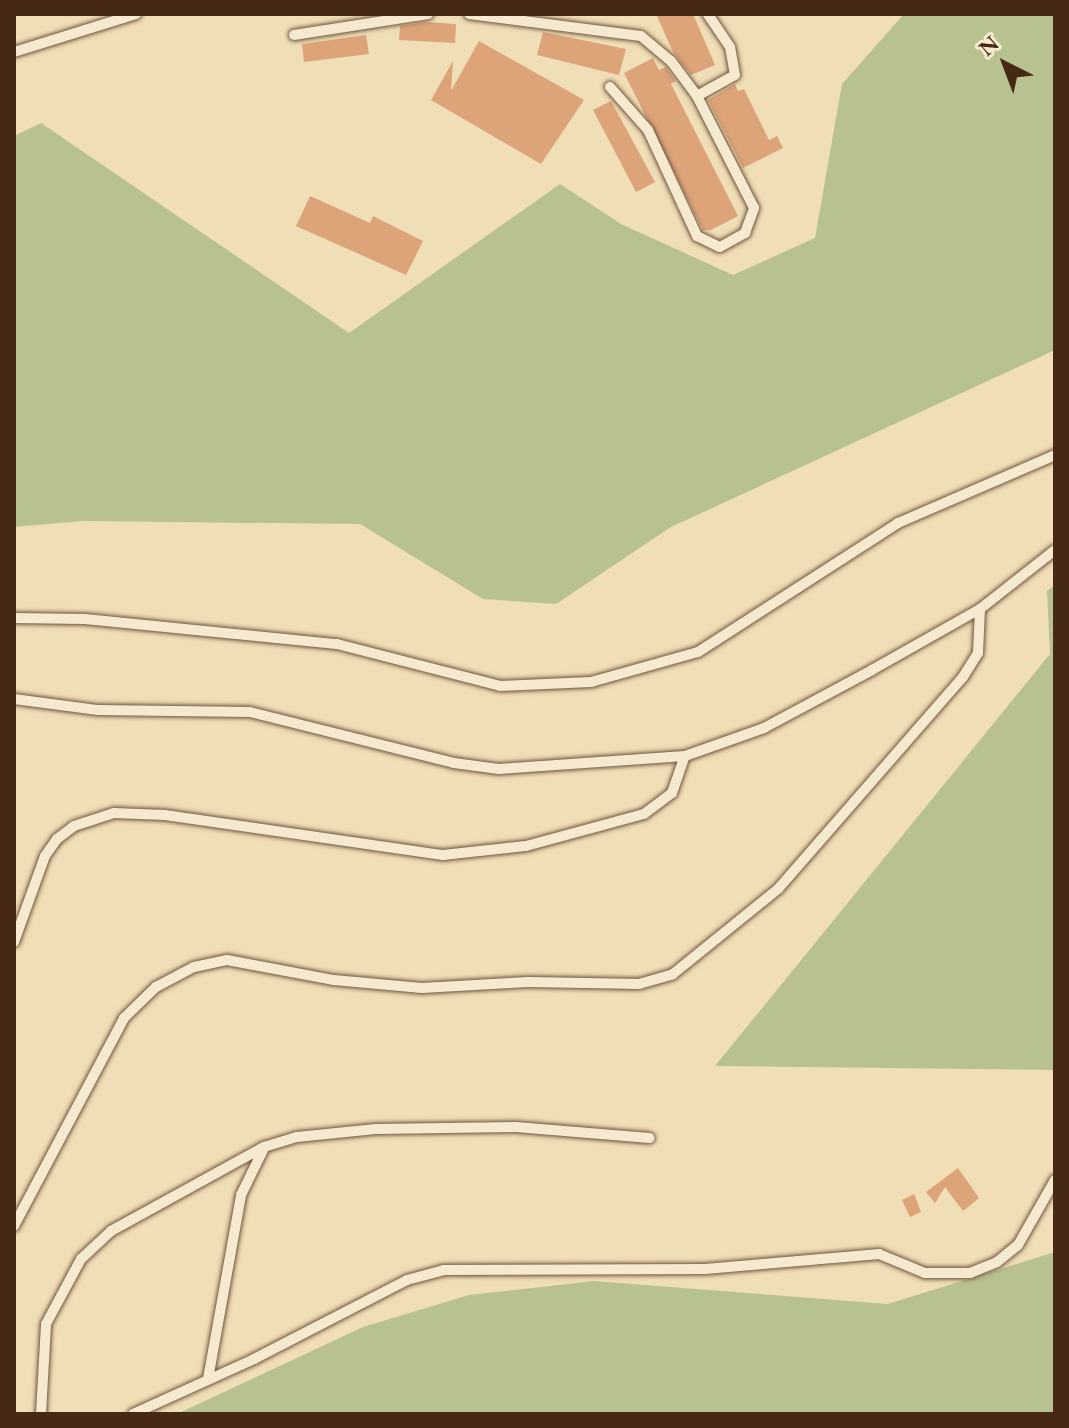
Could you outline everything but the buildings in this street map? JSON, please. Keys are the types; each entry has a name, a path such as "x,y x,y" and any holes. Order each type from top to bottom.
{"street":[{"path":"14,52 136,14"},
{"path":"294,35 428,14"},
{"path":"469,14 641,36 671,61 697,96 754,208 745,233 720,247 697,236 648,130 610,87"},
{"path":"697,96 735,75 730,47 708,14"},
{"path":"14,618 85,619 337,644 500,686 591,682 698,652 898,523 1055,455"},
{"path":"14,699 98,710 250,712 454,763 499,769 685,756 764,728 980,609 1055,550"},
{"path":"14,1226 124,1018 156,987 194,967 227,960 347,982 422,988 528,982 639,984 673,974 778,889 963,677 978,653 980,609"},
{"path":"14,942 45,856 74,826 92,818 114,813 165,815 410,854 482,854 594,830 661,806 678,781 685,756"},
{"path":"41,1414 46,1324 81,1259 111,1231 264,1147 297,1137 376,1129 516,1127 650,1138"},
{"path":"208,1379 241,1195 264,1147"},
{"path":"133,1414 407,1280 444,1270 705,1269 879,1254 925,1273 970,1273 997,1262 1018,1245 1055,1180"}],"green space":[{"path":"904,14 1055,14 1055,350 671,527 556,604 483,599 360,524 82,521 14,527 14,136 41,123 349,333 560,184 621,224 733,275 815,238 842,84"},
{"path":"1055,585 1055,1070 715,1066 1050,654 1047,591"},
{"path":"1055,1252 1055,1414 177,1414 363,1327 469,1295 594,1281 888,1304"}]}
